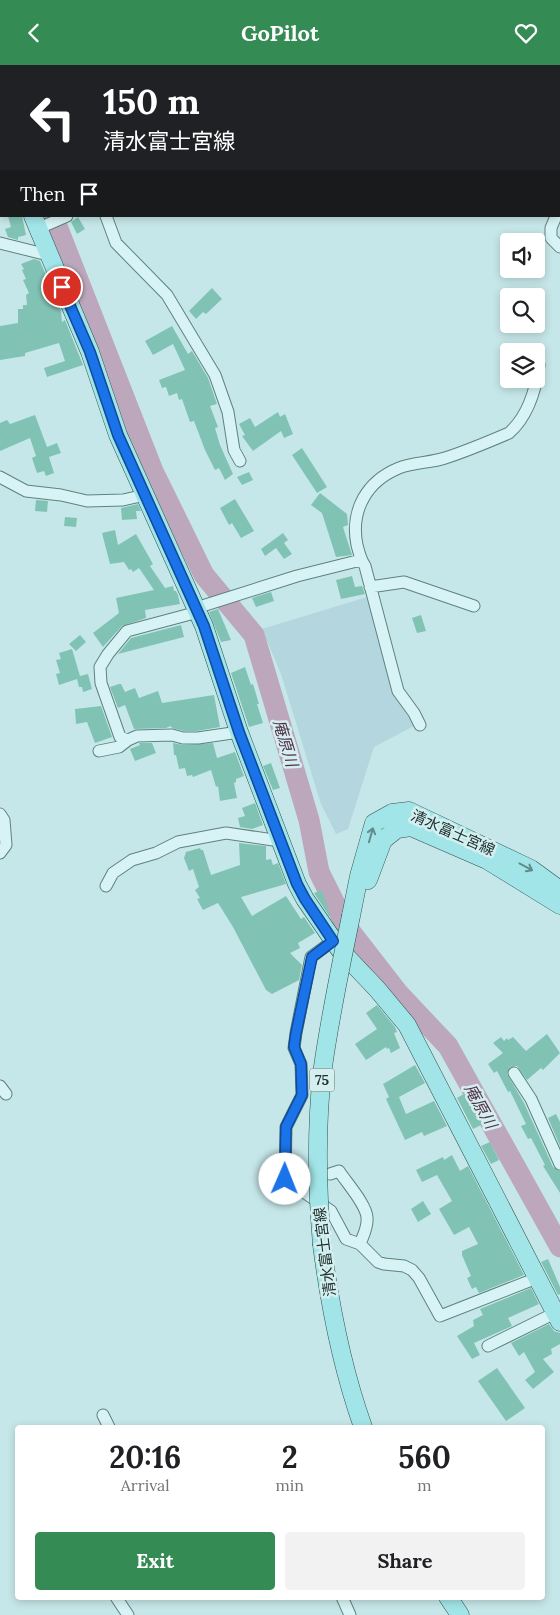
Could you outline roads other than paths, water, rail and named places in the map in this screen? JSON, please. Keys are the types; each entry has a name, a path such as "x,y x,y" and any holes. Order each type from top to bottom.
{"main road":[{"path":"35,223 90,352 118,435 204,626 239,732 297,884 340,950 407,1025 558,1318"},
{"name":"清水富士宮線","path":"362,1425 340,1350 322,1245 318,1173 322,1075 336,989 359,876 374,823 392,813 409,811 531,869 560,889"},
{"name":"清水富士宮線","path":"351,916 384,840 397,829 411,827 487,860 560,905"},
{"path":"450,1600 460,1615"}],"street":[{"path":"35,223 62,217"},
{"path":"106,217 116,243 167,295 215,375 228,412 234,450 240,461"},
{"path":"556,217 551,228 551,238 560,247"},
{"path":"0,243 48,255"},
{"path":"420,725 398,691 365,566 361,560 355,532 356,515 362,499 370,487 399,468 414,463 442,459 510,433 524,415 533,388"},
{"path":"0,477 26,491 60,495 87,501 124,500 145,495"},
{"path":"128,740 120,737 114,724 111,709 101,683 100,667 127,631 197,610 297,576 361,560"},
{"path":"370,587 404,582 474,606"},
{"path":"99,751 119,747 137,736 172,735 183,738 198,738 239,732"},
{"path":"0,813 4,820 6,845 0,853"},
{"path":"106,886 112,873 132,860 156,853 178,842 226,833 280,841"},
{"path":"333,941 312,957 296,1033 294,1047 301,1064 302,1095 286,1127 285,1179 331,1211 346,1239 360,1244 378,1262 404,1266 412,1270 419,1278 440,1316 537,1278"},
{"path":"514,1073 531,1099 560,1164"},
{"path":"330,1174 339,1171 365,1209 368,1217 360,1244"},
{"path":"488,1346 558,1318"},
{"path":"103,1415 107,1425"},
{"path":"118,1600 128,1615"},
{"path":"343,1600 350,1615"}],"waterway":[{"name":"庵原川","path":"53,217 153,471 204,575 254,635 309,820 319,872 346,926 398,993 448,1046 560,1247"}]}
